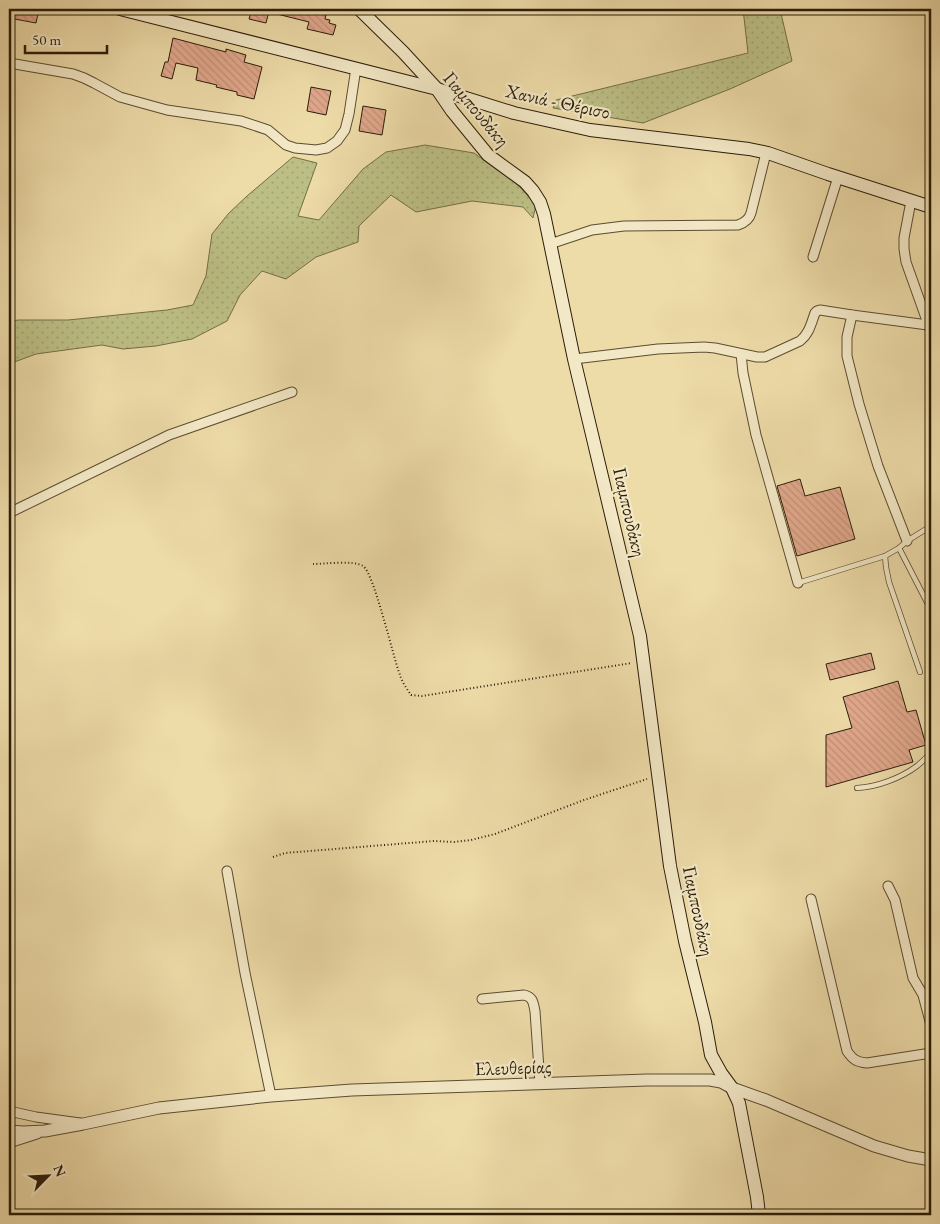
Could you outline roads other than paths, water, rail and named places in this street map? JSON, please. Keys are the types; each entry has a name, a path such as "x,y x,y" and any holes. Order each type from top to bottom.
{"main road":[{"name":"Χανιά - Θέρισο","path":"120,9 437,89 514,113 590,130 749,149 766,153 931,207"},
{"name":"Γιαμπουδάκη","path":"362,10 437,89 452,111 488,155 525,182 540,202 544,214 574,359 640,636 670,866 685,940 711,1055 721,1074 732,1088 739,1103 759,1215"}],"street":[{"path":"9,63 78,76 120,97 167,110 241,121 268,130 286,145 316,150 327,148 337,142 345,130 356,68"},
{"path":"550,244 592,230 624,226 738,225 749,218 751,213 766,153"},
{"path":"813,257 838,177"},
{"path":"574,359 704,347 765,358 800,341 807,335 815,313 820,310 930,328 906,262 904,249 904,238 911,201"},
{"path":"852,315 847,337 847,356 878,466 906,541"},
{"path":"741,354 742,373 756,434 798,583"},
{"path":"9,513 169,434 292,392"},
{"path":"227,871 245,973 271,1096"},
{"path":"888,886 895,900 913,978 923,995 931,1025"},
{"path":"811,899 847,1051 850,1056 858,1062 867,1063 931,1053"},
{"path":"482,1000 524,995 533,1000 540,1084"},
{"name":"Ελευθερίας","path":"9,1131 45,1131 159,1108 271,1096 352,1090 647,1080 710,1080 721,1082 766,1100 874,1146 908,1156 931,1160"},
{"path":"9,1111 85,1124"},
{"path":"9,1144 45,1131"}],"lane":[{"path":"798,583 886,556 931,526"},
{"path":"899,548 931,610"},
{"path":"886,556 889,582 920,672"},
{"path":"857,788 875,786 905,773 918,766 931,752"}]}
